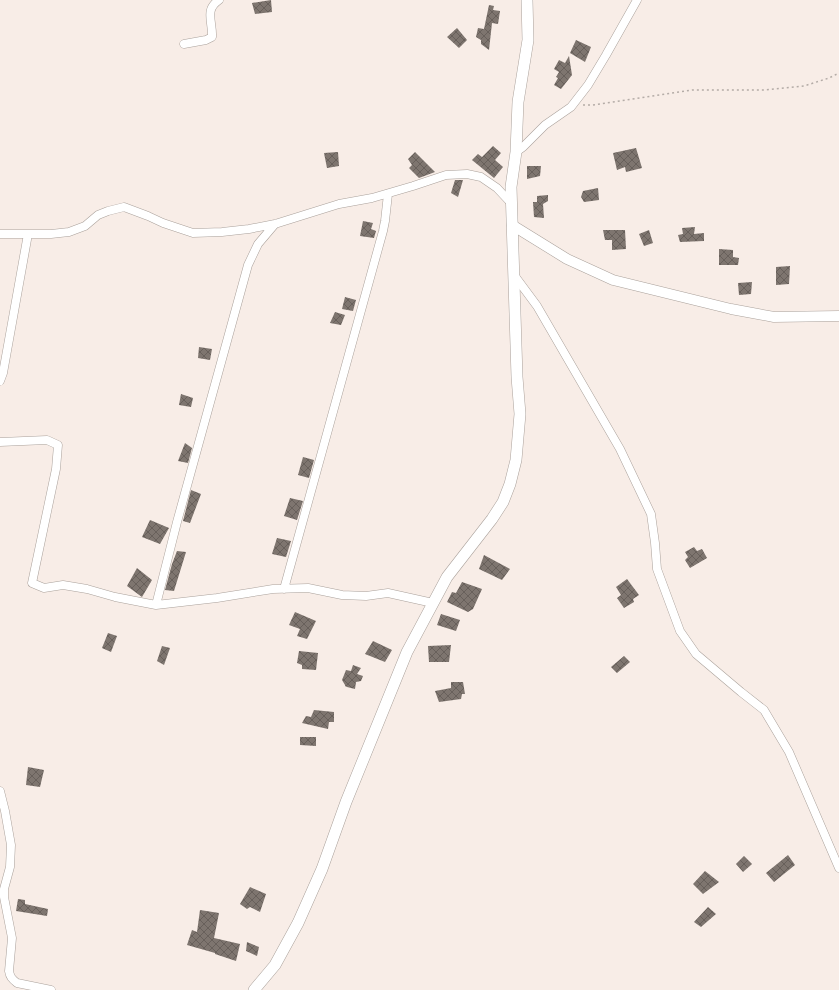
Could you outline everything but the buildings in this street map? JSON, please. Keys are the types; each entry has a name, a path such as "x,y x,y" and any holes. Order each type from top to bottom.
{"main road":[{"path":"254,990 275,965 298,923 322,869 346,802 407,652 447,577 492,519 503,502 510,484 516,460 520,414 517,377 511,187 516,152 518,102 528,40 527,0"}],"street":[{"path":"184,44 206,40 212,37 210,10 219,0"},
{"path":"516,152 545,125 571,107 588,85 603,61 637,0"},
{"path":"0,234 50,234 69,232 85,226 98,215 108,211 124,208 193,233 242,230 274,224 339,204 388,194 446,175 467,174 481,177 497,188 511,203"},
{"path":"284,589 383,231 388,194"},
{"path":"156,605 190,474 248,265 258,244 274,224"},
{"path":"512,225 567,259 613,280 731,309 774,317 839,316"},
{"path":"0,381 14,315 21,266 28,234"},
{"path":"514,274 537,306 620,449 651,514 657,569 680,631 696,654 740,692 764,710 789,752 839,868"},
{"path":"0,442 46,440 58,445 56,469 32,583 44,588 63,585 156,605 217,598 273,589 308,588 342,595 366,596 388,593 433,603"},
{"path":"0,791 11,845 10,867 4,889 4,897 12,938 9,971 10,976 12,980 17,983 51,990"}],"path":[{"path":"573,104 593,105 692,90 765,90 804,86 839,73"}]}
